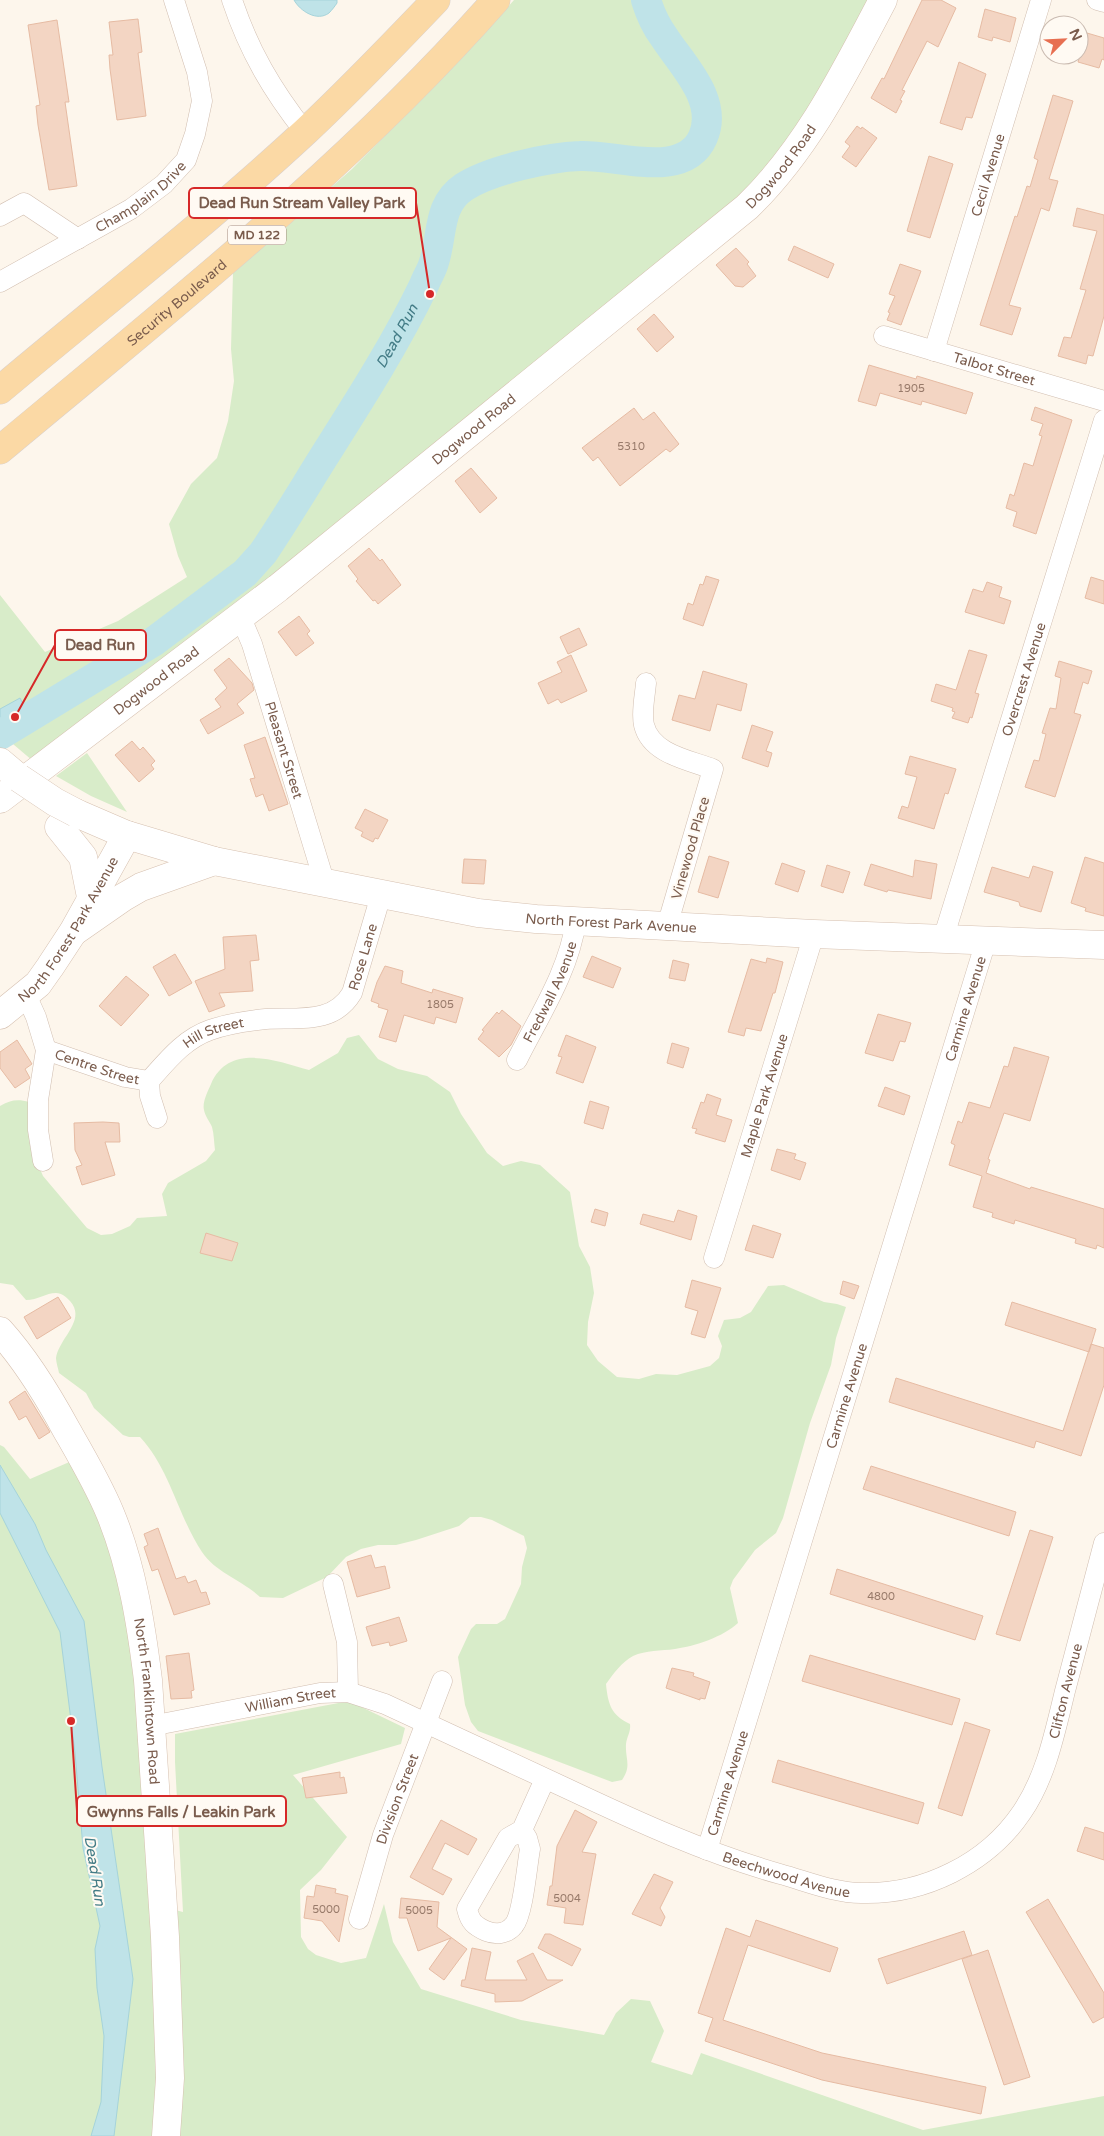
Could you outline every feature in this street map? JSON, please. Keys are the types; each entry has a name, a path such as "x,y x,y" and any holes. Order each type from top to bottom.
{"main road":[{"name":"MD 122","path":"0,390 228,200 305,132 375,64 436,0"},
{"name":"Security Boulevard","path":"0,450 258,234 335,166 408,96 496,0"}],"street":[{"name":"Champlain Drive","path":"0,282 138,204 164,184 186,160 195,134 202,101 198,72 174,0"},
{"path":"232,0 243,33 262,72 279,99 305,132"},
{"name":"Dogwood Road","path":"0,799 109,715 241,618 422,474 710,238 766,188 799,147 816,121 844,75 883,0"},
{"name":"Cecil Avenue","path":"934,351 1040,0"},
{"path":"1097,0 1104,2"},
{"name":"Champlain Drive","path":"0,216 24,203 78,239"},
{"name":"Talbot Street","path":"884,336 1104,401"},
{"name":"Overcrest Avenue","path":"943,939 1104,420"},
{"name":"Pleasant Street","path":"241,618 252,644 325,884"},
{"name":"Vinewood Place","path":"646,683 643,724 654,744 662,750 713,769 667,926"},
{"name":"North Forest Park Avenue","path":"10,770 55,802 67,820 127,835 214,861 478,913 576,921 814,934 1104,945"},
{"path":"67,820 83,857 91,897"},
{"name":"North Forest Park Avenue","path":"0,1015 26,995 42,978 73,932 127,835"},
{"path":"73,932 141,887 214,861"},
{"name":"Rose Lane","path":"333,1013 346,1004 352,994 381,895"},
{"name":"Fredwall Avenue","path":"517,1060 565,965 572,946 576,921"},
{"name":"Maple Park Avenue","path":"714,1258 814,934"},
{"name":"Carmine Avenue","path":"707,1850 986,940"},
{"path":"26,995 36,1017 46,1050 38,1100 38,1130 43,1161"},
{"name":"Hill Street","path":"149,1081 176,1050 208,1030 255,1021 314,1018 333,1013"},
{"name":"Centre Street","path":"46,1050 125,1077 149,1081"},
{"path":"149,1081 150,1096 157,1118"},
{"name":"North Franklintown Road","path":"0,1331 31,1369 47,1394 98,1486 111,1515 130,1573 148,1680 165,1937 170,2078 166,2136"},
{"name":"Clifton Avenue","path":"1008,1831 1033,1794 1048,1755 1104,1543"},
{"path":"333,1584 346,1642 348,1692"},
{"name":"Division Street","path":"359,1918 383,1835 442,1680"},
{"name":"William Street","path":"151,1726 320,1693 348,1692 384,1704 426,1723"},
{"name":"Beechwood Avenue","path":"426,1723 659,1832 742,1863 837,1890 860,1893 896,1891 949,1874 992,1846 1008,1831"},
{"path":"522,1830 530,1848 518,1918 510,1929 494,1934 476,1926 470,1919 468,1909 508,1838 522,1830 545,1778"}],"green space":[{"path":"514,0 875,0 824,93 751,192 452,439 33,761 0,733 0,595 45,652 118,621 187,577 178,556 169,524 191,484 217,458 228,421 234,381 231,349 233,273 352,169 459,61"},
{"path":"87,753 127,812 91,796 56,776"},
{"path":"359,1035 378,1059 398,1069 427,1076 450,1092 461,1114 487,1153 503,1166 521,1161 540,1165 570,1192 579,1246 590,1267 594,1293 588,1322 587,1345 598,1361 617,1377 639,1379 656,1374 677,1375 710,1366 719,1358 722,1346 718,1336 724,1320 740,1318 751,1312 768,1286 784,1285 824,1302 846,1307 836,1338 831,1365 810,1423 783,1518 776,1533 755,1550 733,1580 730,1588 738,1623 717,1637 691,1646 633,1656 621,1665 606,1684 609,1703 615,1713 630,1724 626,1744 627,1771 622,1780 612,1782 478,1731 471,1722 465,1705 458,1657 471,1629 476,1624 497,1624 505,1619 521,1584 522,1567 527,1548 524,1536 492,1520 470,1517 459,1526 416,1540 396,1545 378,1545 361,1549 346,1557 327,1577 283,1598 260,1597 214,1566 202,1552 186,1523 159,1463 140,1437 123,1435 94,1408 86,1393 59,1373 56,1358 58,1351 74,1322 74,1308 70,1301 62,1294 56,1293 26,1300 13,1285 0,1283 0,1106 14,1101 29,1102 30,1146 43,1176 87,1228 101,1235 112,1234 130,1226 137,1218 167,1216 162,1194 168,1183 206,1161 215,1150 212,1127 205,1114 204,1107 208,1090 219,1071 229,1063 241,1059 254,1058 282,1062 309,1070 338,1053 347,1038"},
{"path":"0,1445 4,1447 30,1479 74,1460 120,1566 134,1634 163,2077 158,2136 0,2136"},
{"path":"349,1701 405,1728 401,1744 293,1775 347,1837 321,1870 300,1890 301,1937 308,1949 316,1955 341,1963 366,1958 384,1904 393,1942 421,1989 521,2020 604,2035 616,2013 631,1999 650,2001 664,2031 651,2062 692,2075 701,2053 923,2130 1104,2096 1104,2136 176,2136 175,1910 183,1912 175,1734"}],"water":[{"path":"294,0 337,0 337,3 329,13 314,16 300,8"},
{"path":"20,698 34,726 0,743 0,709"},
{"name":"Dead Run","path":"0,1465 35,1524 46,1550 84,1621 102,1767 133,1979 114,2136 91,2136 101,2102 104,2036 97,1988 95,1949 100,1926 83,1848 75,1753 60,1632 0,1513"}],"building":[{"path":"922,0 941,0 956,8 938,47 927,41 902,90 905,91 896,113 871,98 882,78 884,79"},
{"path":"985,9 1016,18 1010,42 993,37 992,41 978,37"},
{"path":"138,19 142,52 138,53 146,116 117,120 110,69 109,55 113,55 109,22"},
{"path":"57,20 69,102 65,102 77,186 49,190 38,125 36,106 40,105 28,25"},
{"path":"1089,34 1104,38 1104,60 1102,59 1099,68 1088,65"},
{"path":"959,62 986,74 972,118 966,117 962,130 940,123"},
{"path":"1053,95 1073,101 1049,179 1058,181 1049,211 1041,208 1009,305 1021,308 1012,335 980,325 1015,216 1017,217 1027,186 1030,187 1038,160 1034,158"},
{"path":"857,126 861,129 862,127 877,138 856,167 842,157 850,146 845,142"},
{"path":"929,156 953,164 930,238 907,231"},
{"path":"1077,208 1104,215 1104,316 1093,356 1088,355 1086,364 1058,356 1064,337 1071,338 1086,290 1080,289 1097,231 1073,226"},
{"path":"794,246 834,264 828,278 788,260"},
{"path":"736,248 749,262 747,264 756,276 743,287 735,286 716,265"},
{"path":"900,264 921,271 901,325 887,320 890,313 888,312 895,296 889,294"},
{"path":"654,314 674,337 657,352 637,329"},
{"path":"869,365 916,379 917,376 973,393 966,414 922,401 921,405 880,393 876,406 858,401"},
{"path":"1035,407 1072,420 1036,534 1013,526 1017,512 1006,508 1010,494 1014,496 1024,463 1033,466 1042,436 1039,435 1043,424 1031,420"},
{"path":"634,408 643,420 654,412 679,444 670,452 666,449 620,486 598,457 593,461 582,448"},
{"path":"471,468 497,498 480,513 455,481"},
{"path":"369,548 380,561 382,559 401,585 378,604 375,600 373,601 356,581 358,579 348,566"},
{"path":"706,576 719,580 703,626 683,619 688,603 693,605 700,584 703,585"},
{"path":"1091,577 1104,581 1104,604 1085,598"},
{"path":"987,582 1002,587 999,597 1011,601 1004,624 965,612 973,589 983,592"},
{"path":"299,616 310,631 307,634 314,643 296,656 278,632"},
{"path":"579,628 587,645 568,654 560,637"},
{"path":"969,650 987,655 975,693 979,694 972,718 970,717 968,723 952,718 955,712 952,711 953,708 931,701 936,684 956,690"},
{"path":"571,655 587,691 561,703 558,699 548,704 538,683 562,672 557,662"},
{"path":"229,658 252,683 254,690 237,704 244,713 208,734 200,720 221,707 215,699 227,688 214,670"},
{"path":"1059,661 1092,671 1088,684 1083,682 1074,713 1081,715 1055,797 1025,787 1034,760 1039,761 1046,734 1042,733 1050,708 1056,709 1061,678 1055,676"},
{"path":"703,671 747,684 741,711 717,704 710,731 672,720 679,695 695,699"},
{"path":"752,725 773,732 766,751 772,753 768,767 742,758"},
{"path":"265,737 288,804 269,811 263,794 256,797 250,779 255,778 244,745"},
{"path":"132,741 140,750 143,747 155,761 151,765 154,769 139,782 115,755"},
{"path":"910,756 956,769 948,794 945,793 934,829 898,818 902,806 908,808 917,777 905,774"},
{"path":"365,809 388,820 378,839 375,838 373,842 361,836 363,832 355,828"},
{"path":"709,856 729,862 718,898 698,892"},
{"path":"1085,857 1104,863 1104,916 1085,911 1086,908 1071,903"},
{"path":"464,859 486,860 484,884 462,883"},
{"path":"915,860 937,864 931,899 888,890 887,892 864,885 871,864 913,877"},
{"path":"782,863 805,871 798,892 775,884"},
{"path":"827,865 850,872 843,893 821,886"},
{"path":"1033,866 1053,872 1041,912 1020,906 1019,902 984,892 992,867 1029,878"},
{"path":"256,935 259,960 250,961 253,991 219,993 225,1006 209,1012 195,981 225,969 223,937"},
{"path":"175,954 192,983 169,996 153,967"},
{"path":"592,956 621,968 613,988 583,977"},
{"path":"767,958 783,962 775,993 773,993 761,1031 746,1028 744,1036 728,1032 751,959 766,963"},
{"path":"673,960 689,964 685,981 669,978"},
{"path":"385,966 403,971 401,983 432,993 433,989 463,998 456,1023 436,1017 434,1024 404,1015 396,1042 379,1037 388,1010 378,1007 379,1004 371,1001"},
{"path":"126,976 149,995 121,1026 99,1006"},
{"path":"502,1010 521,1026 511,1045 499,1057 478,1039 484,1031 482,1030 497,1012 499,1014"},
{"path":"878,1014 911,1023 905,1042 900,1041 893,1061 865,1053"},
{"path":"566,1035 596,1047 583,1083 556,1073 562,1057 558,1056"},
{"path":"17,1040 32,1064 25,1069 30,1078 15,1088 0,1068 0,1052"},
{"path":"672,1043 689,1048 683,1068 667,1063"},
{"path":"1014,1047 1049,1057 1030,1121 1004,1113 988,1159 990,1160 986,1173 1030,1189 1031,1187 1104,1209 1104,1248 1097,1245 1096,1249 1075,1243 1076,1239 1015,1220 1014,1224 992,1217 993,1213 973,1207 982,1176 949,1165 955,1145 951,1143 958,1121 962,1123 969,1102 990,1108 1004,1066 1008,1067"},
{"path":"885,1087 910,1096 904,1115 878,1106"},
{"path":"707,1094 721,1099 716,1115 732,1120 725,1142 695,1133 697,1129 692,1128 701,1102 704,1103"},
{"path":"590,1101 609,1107 603,1129 584,1123"},
{"path":"74,1123 119,1123 120,1142 105,1142 115,1175 82,1185 76,1167 82,1165 75,1150"},
{"path":"777,1149 796,1154 794,1159 806,1163 800,1180 771,1170"},
{"path":"595,1209 608,1213 605,1226 591,1222"},
{"path":"678,1210 697,1216 691,1240 640,1224 643,1214 674,1222"},
{"path":"753,1225 781,1234 773,1258 745,1250"},
{"path":"206,1233 238,1243 232,1261 200,1253"},
{"path":"692,1280 721,1288 705,1338 691,1334 698,1311 685,1307"},
{"path":"843,1281 859,1286 854,1299 840,1294"},
{"path":"58,1297 71,1318 37,1339 24,1317"},
{"path":"1012,1302 1096,1329 1089,1352 1005,1325"},
{"path":"1091,1344 1104,1348 1104,1385 1081,1456 1036,1441 1034,1448 889,1402 896,1378 1063,1431"},
{"path":"25,1391 50,1432 39,1439 26,1416 19,1420 9,1402"},
{"path":"871,1466 1016,1512 1009,1536 863,1489"},
{"path":"158,1528 176,1579 185,1576 188,1583 196,1580 201,1593 206,1592 210,1604 174,1615 158,1569 152,1571 144,1547 148,1545 144,1534"},
{"path":"1030,1530 1053,1537 1020,1641 996,1634"},
{"path":"371,1555 375,1568 385,1566 390,1588 357,1597 347,1562"},
{"path":"837,1569 983,1616 975,1640 830,1594"},
{"path":"399,1617 407,1641 390,1646 389,1642 372,1646 366,1627"},
{"path":"189,1653 194,1690 191,1691 192,1698 171,1699 166,1656"},
{"path":"810,1655 960,1699 952,1725 802,1681"},
{"path":"672,1668 694,1673 693,1676 710,1682 705,1699 700,1698 700,1700 666,1688"},
{"path":"965,1722 990,1730 962,1816 938,1808"},
{"path":"778,1760 924,1803 918,1824 772,1782"},
{"path":"340,1772 340,1778 344,1777 347,1793 306,1798 302,1778"},
{"path":"575,1810 597,1822 582,1852 596,1854 583,1925 564,1923 566,1908 547,1905 550,1886 552,1886 557,1846"},
{"path":"441,1820 477,1839 468,1855 445,1843 432,1869 452,1879 443,1895 410,1877"},
{"path":"1085,1827 1104,1833 1104,1860 1077,1851"},
{"path":"654,1874 673,1882 660,1908 665,1917 661,1926 632,1914"},
{"path":"316,1885 336,1889 335,1893 348,1896 339,1942 322,1921 304,1918 307,1896 314,1897"},
{"path":"401,1898 439,1902 437,1927 467,1949 444,1980 429,1969 451,1938 418,1951 407,1918 399,1918"},
{"path":"1048,1899 1104,1993 1104,2017 1093,2023 1026,1912"},
{"path":"756,1920 838,1948 830,1972 748,1945 723,2020 822,2053 986,2087 981,2114 822,2080 705,2041 713,2018 698,2013 726,1928 750,1937"},
{"path":"964,1931 972,1955 887,1984 878,1959"},
{"path":"545,1934 550,1934 581,1949 572,1966 538,1948"},
{"path":"472,1948 491,1952 485,1980 527,1980 517,1961 533,1953 547,1980 563,1980 522,2001 495,2002 495,1994 461,1986 462,1980 465,1980"},
{"path":"988,1950 1030,2077 1004,2085 962,1959"}],"waterway":[{"name":"Dead Run","path":"0,735 153,642 245,573 263,553 363,394 413,307 432,268 437,252 442,221 449,203 455,194 464,187 489,175 552,159 595,156 630,161 665,162 681,158 694,150 703,137 707,123 702,96 688,71 658,28 646,0"}],"place":[{"name":"Dead Run Stream Valley Park","path":"430,294"},
{"name":"Dead Run","path":"15,717"},
{"name":"Gwynns Falls / Leakin Park","path":"71,1721"}]}
